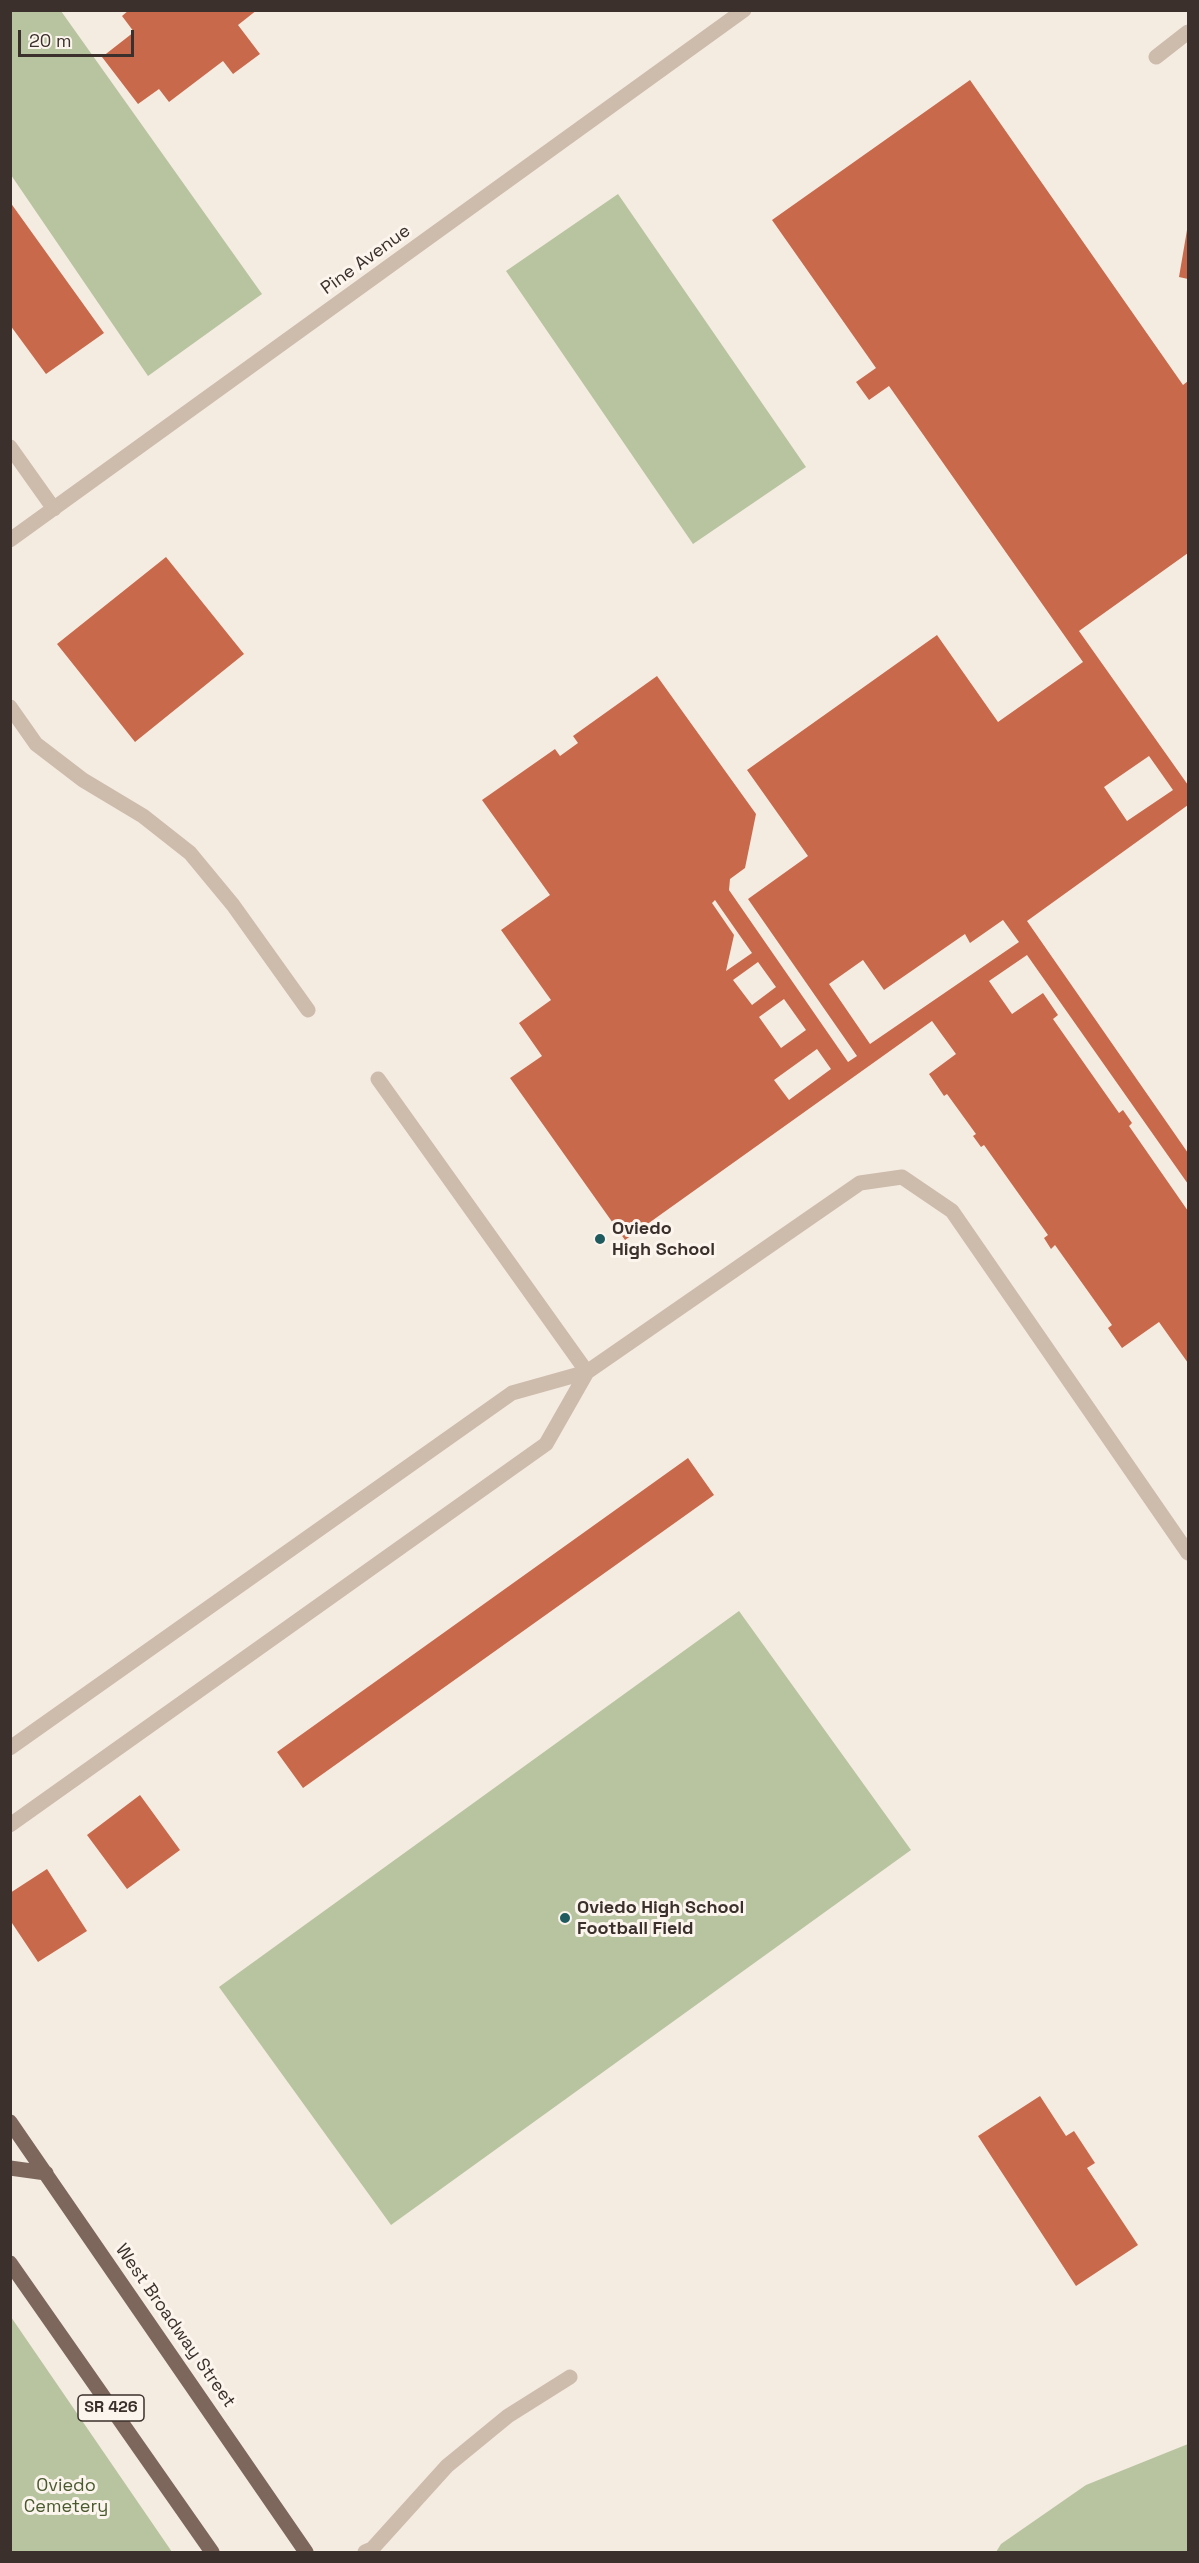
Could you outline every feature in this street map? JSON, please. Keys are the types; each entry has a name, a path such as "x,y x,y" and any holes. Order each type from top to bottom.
{"main road":[{"name":"West Broadway Street","path":"10,2122 306,2553"},
{"path":"10,2168 46,2174"},
{"name":"SR 426","path":"10,2264 212,2553"}],"street":[{"name":"Pine Avenue","path":"10,540 744,10"},
{"path":"1156,57 1188,32"},
{"path":"10,447 54,509"},
{"path":"10,706 36,744 83,780 143,816 190,853 233,905 308,1010"},
{"path":"378,1079 587,1372"},
{"path":"10,1748 513,1393 587,1372 860,1183 903,1177 952,1211 1188,1553"},
{"path":"10,1825 546,1444 587,1372"},
{"path":"365,2553 372,2549 447,2466 508,2416 570,2377"}],"green space":[{"path":"10,11 61,11 262,294 148,376 11,175"},
{"path":"618,194 806,467 693,544 506,271"},
{"name":"Oviedo High School Football Field","path":"739,1611 911,1850 391,2225 219,1987"},
{"name":"Oviedo Cemetery","path":"11,2317 172,2552 11,2552"},
{"path":"1188,2444 1188,2552 996,2552 1001,2544 1086,2485"}],"building":[{"path":"129,10 257,10 238,25 260,54 233,74 223,61 169,102 159,89 138,104 102,57 134,32 122,16"},
{"path":"970,80 1183,385 1188,381 1188,553 1079,631 1188,785 1188,805 1027,921 1188,1153 1188,1184 1027,955 989,981 1012,1014 1043,993 1058,1015 1053,1019 1119,1113 1123,1110 1132,1123 1129,1126 1188,1211 1188,1363 1159,1322 1122,1348 1108,1328 1112,1325 1055,1245 1051,1249 1044,1238 1048,1235 984,1145 981,1147 973,1136 976,1134 947,1094 944,1096 929,1074 956,1054 932,1021 625,1240 510,1078 542,1056 519,1023 551,1000 501,930 550,895 482,800 555,749 560,756 578,743 573,736 657,676 756,814 745,868 730,879 729,890 848,1062 857,1056 748,899 808,856 747,770 937,635 998,722 1083,662 889,386 869,400 856,382 876,368 772,220","holes":["1149,756 1173,790 1127,821 1104,787","715,900 752,953 726,971 734,935 712,903","1003,920 1019,942 870,1044 829,984 863,960 884,990 965,934 970,943","758,962 776,987 752,1005 733,980","784,999 806,1030 781,1048 759,1017","817,1049 831,1069 789,1100 774,1080"]},
{"path":"10,202 104,333 46,374 10,325"},
{"path":"1188,230 1188,279 1179,277"},
{"path":"166,557 244,654 135,742 57,644"},
{"path":"688,1458 714,1495 303,1788 277,1752"},
{"path":"140,1795 180,1850 127,1889 87,1835"},
{"path":"47,1869 87,1931 38,1962 10,1920 10,1893"},
{"path":"1040,2096 1066,2136 1074,2131 1095,2163 1087,2168 1138,2245 1076,2286 978,2136"}],"place":[{"name":"Oviedo High School","path":"600,1239"},
{"name":"Oviedo High School Football Field","path":"565,1918"}]}
